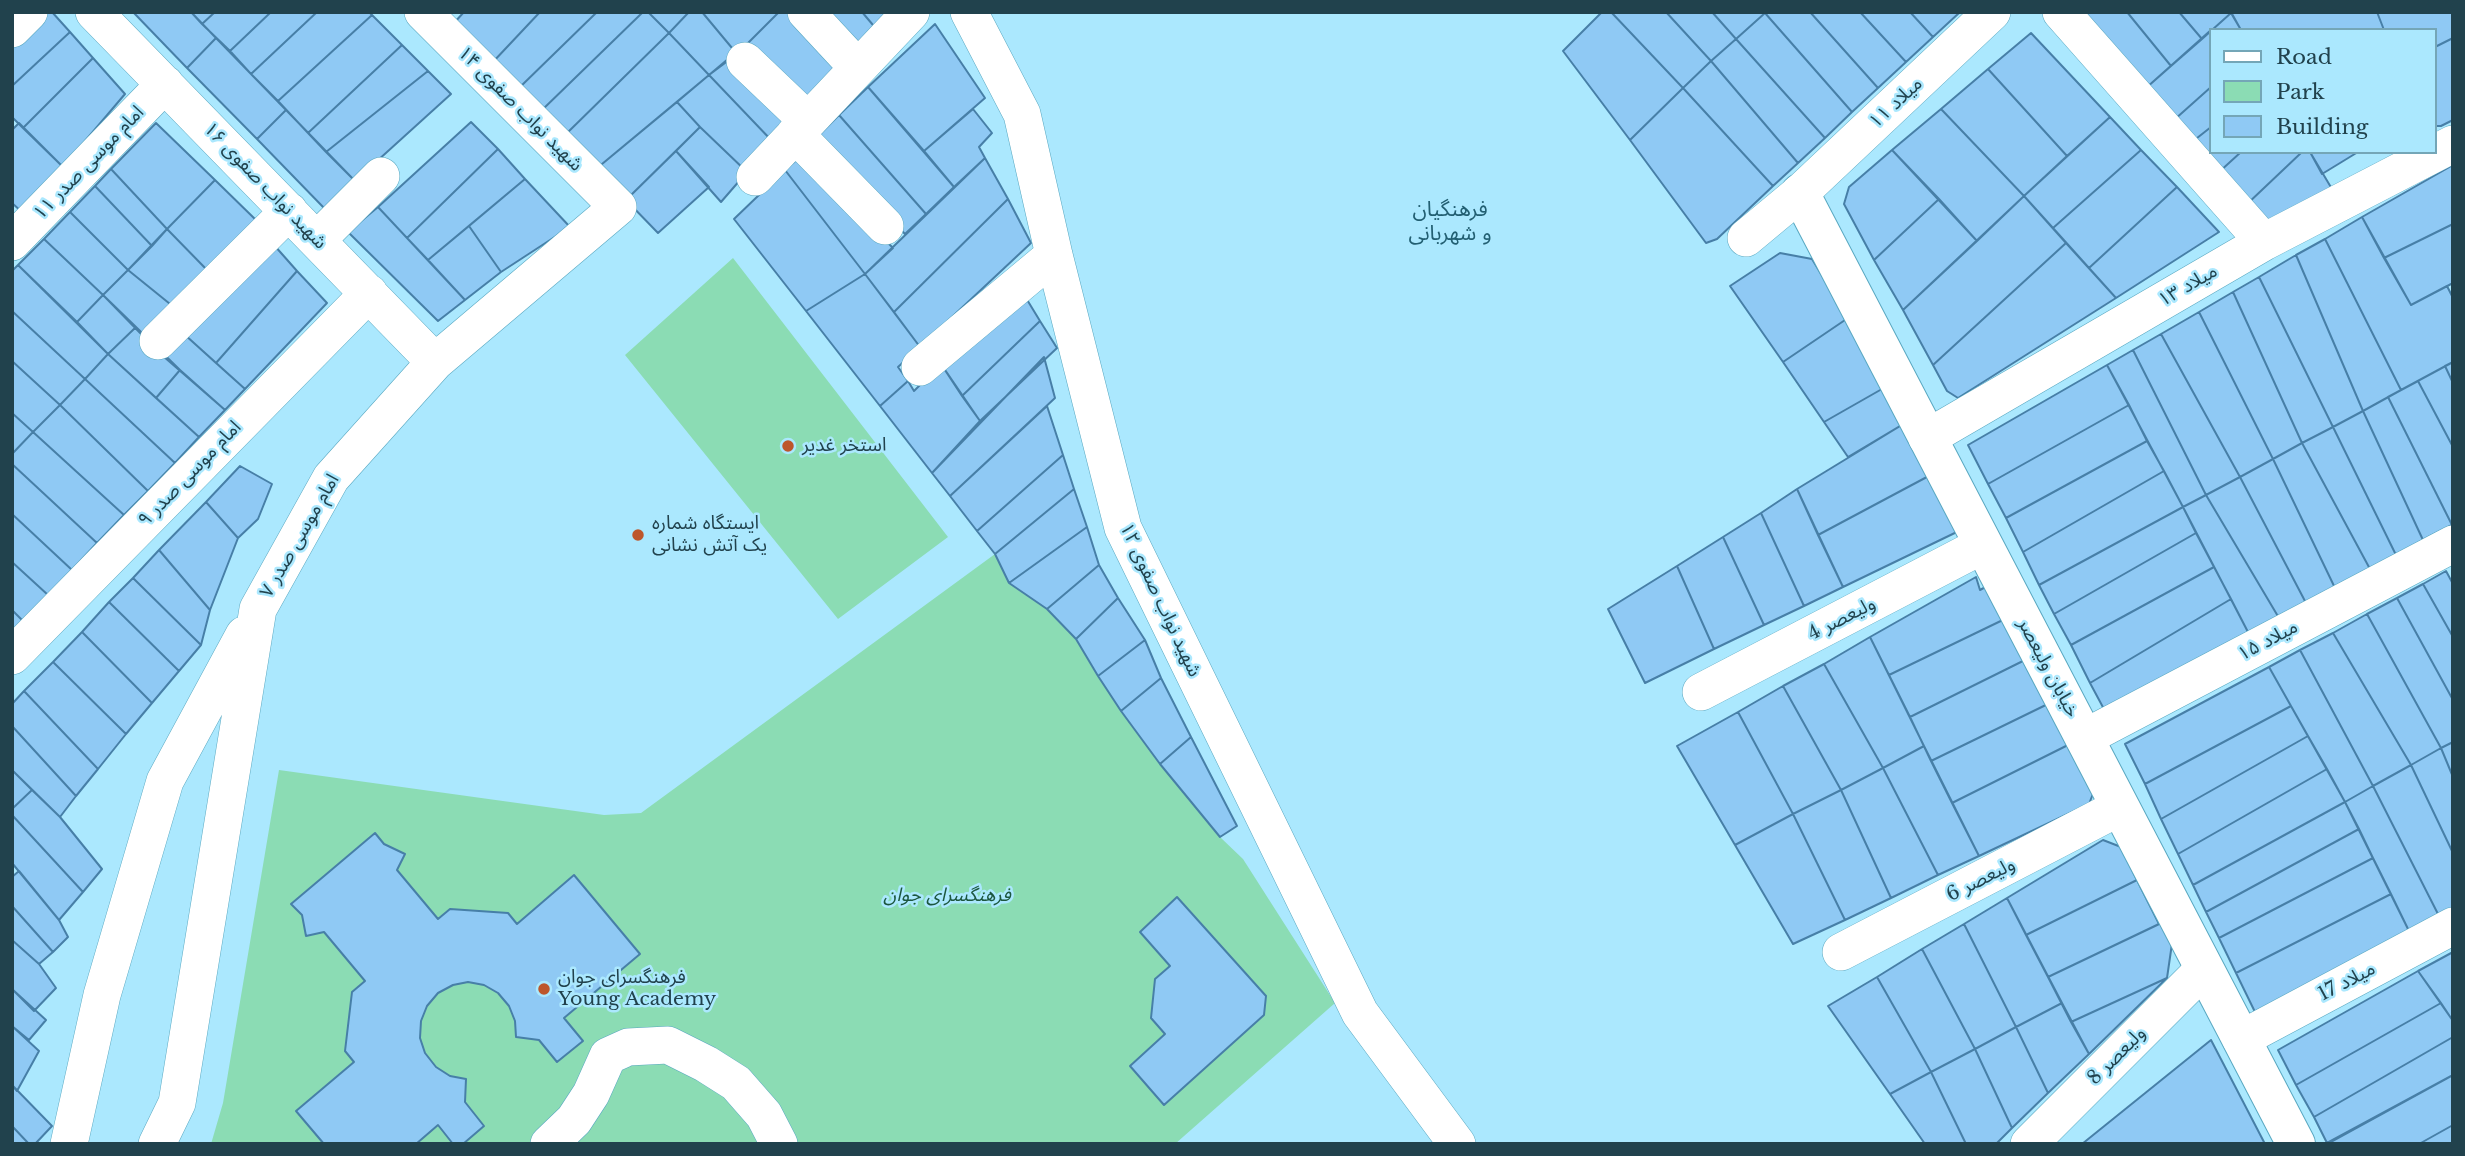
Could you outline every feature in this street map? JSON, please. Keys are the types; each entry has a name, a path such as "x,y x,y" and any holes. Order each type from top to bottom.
{"street":[{"path":"12,29 29,12"},
{"name":"شهید نواب صفوی ۱۶","path":"94,12 435,362"},
{"name":"شهید نواب صفوی ۱۴","path":"423,12 618,207"},
{"path":"806,12 858,68"},
{"path":"755,177 911,12"},
{"name":"شهید نواب صفوی ۱۲","path":"969,12 1022,114 1054,255 1123,528 1360,1013 1457,1144"},
{"name":"میلاد ۱۱","path":"1746,238 1800,193 1993,12"},
{"path":"2061,12 2264,242"},
{"path":"745,61 885,226"},
{"name":"امام موسی صدر ۱۱","path":"17,230 165,84"},
{"name":"میلاد ۱۳","path":"2437,152 2453,144"},
{"name":"میلاد ۱۳","path":"1927,438 2264,242 2434,154"},
{"path":"317,240 381,176"},
{"name":"خیابان ولیعصر","path":"1800,193 2296,1144"},
{"name":"امام موسی صدر ۷","path":"157,1144 177,1103 258,609 331,478 435,362 618,207"},
{"path":"158,341 289,211"},
{"path":"920,367 1054,255"},
{"name":"امام موسی صدر ۹","path":"12,656 369,293"},
{"name":"میلاد ۱۵","path":"2084,738 2453,544"},
{"name":"ولیعصر 4","path":"1701,692 1983,545"},
{"path":"69,1144 102,995 165,781 258,609"},
{"name":"ولیعصر 6","path":"1841,952 2120,807"},
{"name":"میلاد 17","path":"2241,1039 2453,926"},
{"name":"ولیعصر 8","path":"2029,1144 2204,969"},
{"path":"549,1144 573,1120 591,1094 608,1056 628,1047 668,1045 736,1083 764,1115 779,1144"}],"green space":[{"name":"استخر غدیر","path":"733,258 948,537 838,619 625,355"},
{"name":"فرهنگسرای جوان","path":"995,554 1009,583 1047,609 1076,639 1121,711 1160,764 1220,837 1243,859 1335,1003 1175,1144 211,1144 223,1103 279,770 604,815 641,813"}],"building":[{"path":"47,12 52,12 70,32 12,86 12,45"},
{"path":"133,12 191,12 216,38 187,68"},
{"path":"191,12 215,12 202,24"},
{"path":"215,12 271,12 230,51 202,24"},
{"path":"271,12 317,12 251,74 230,51"},
{"path":"317,12 369,12 372,15 278,101 251,74"},
{"path":"464,12 540,12 492,63 454,23"},
{"path":"540,12 597,12 518,89 492,63"},
{"path":"597,12 643,12 540,112 518,89"},
{"path":"643,12 648,12 669,33 564,136 540,112"},
{"path":"648,12 689,12 669,33"},
{"path":"689,12 702,12 737,54 709,75 669,33"},
{"path":"702,12 779,12 737,54"},
{"path":"779,12 792,12 845,66 809,106 745,46"},
{"path":"820,12 862,12 878,31 859,51"},
{"path":"862,12 896,12 878,31"},
{"path":"1602,12 1611,12 1683,88 1630,140 1563,51"},
{"path":"1611,12 1666,12 1711,61 1683,88"},
{"path":"1666,12 1712,12 1736,39 1711,61"},
{"path":"1712,12 1765,12 1765,13 1736,39"},
{"path":"1810,12 1860,12 1906,62 1878,88"},
{"path":"1810,12 1878,88 1852,112 1765,13"},
{"path":"1860,12 1910,12 1933,37 1906,62"},
{"path":"1910,12 1959,12 1959,13 1933,37"},
{"path":"2082,12 2127,12 2171,66 2146,88"},
{"path":"2127,12 2179,12 2202,39 2171,66"},
{"path":"2179,12 2231,12 2214,28 2210,28 2210,32 2202,39"},
{"path":"2231,12 2377,12 2383,28 2240,28"},
{"path":"2377,12 2453,12 2453,38 2437,46 2437,28 2383,28"},
{"path":"1765,13 1852,112 1825,138 1736,39"},
{"path":"2231,13 2240,28 2214,28"},
{"path":"372,15 402,45 308,133 278,101"},
{"path":"935,24 985,98 924,151 868,87"},
{"path":"2210,31 2210,88 2174,120 2146,88"},
{"path":"70,32 93,58 23,128 12,117 12,86"},
{"path":"669,33 709,75 596,169 564,136"},
{"path":"2031,33 2110,117 2067,156 1988,69"},
{"path":"216,38 286,110 257,139 187,68"},
{"path":"2453,38 2453,120 2441,126 2437,126 2437,46"},
{"path":"1736,39 1825,138 1798,163 1711,61"},
{"path":"402,45 428,71 326,152 308,133"},
{"path":"93,58 125,94 63,167 23,128"},
{"path":"728,59 793,120 773,142 709,75"},
{"path":"1711,61 1798,163 1773,186 1683,88"},
{"path":"1988,69 2067,156 2024,196 1941,109"},
{"path":"428,71 451,94 355,181 326,152"},
{"path":"709,75 773,142 747,172 677,102"},
{"path":"868,87 954,187 926,214 839,115"},
{"path":"1683,88 1773,186 1717,239 1706,243 1630,140"},
{"path":"2210,88 2210,128 2192,142 2174,120"},
{"path":"677,102 700,127 626,200 596,169"},
{"path":"973,109 992,133 979,147 985,158 954,187 924,151"},
{"path":"1941,109 2024,196 1977,241 1892,150"},
{"path":"286,110 355,181 325,209 257,139"},
{"path":"839,115 926,214 905,234 813,141"},
{"path":"2110,117 2141,150 2053,228 2024,196"},
{"path":"471,122 498,149 407,238 378,207"},
{"path":"19,123 63,167 23,213 12,203 12,130"},
{"path":"156,123 215,180 167,229 111,169"},
{"path":"700,127 747,172 721,202 676,151"},
{"path":"2210,128 2210,154 2239,154 2218,173 2192,142"},
{"path":"498,149 525,179 428,260 407,238"},
{"path":"1892,150 1939,199 1874,260 1844,204 1849,187"},
{"path":"2141,150 2177,187 2089,268 2053,228"},
{"path":"676,151 709,187 658,233 626,200"},
{"path":"2239,154 2300,154 2245,206 2218,173"},
{"path":"2300,154 2311,154 2332,189 2275,224 2245,206"},
{"path":"2311,154 2355,154 2322,174"},
{"path":"802,155 893,248 865,274 785,170"},
{"path":"985,158 1008,199 894,312 865,274"},
{"path":"2453,165 2453,224 2384,258 2362,217"},
{"path":"111,169 167,229 152,246 95,186"},
{"path":"785,170 865,274 806,311 734,219"},
{"path":"525,179 570,227 501,272 469,226"},
{"path":"215,180 257,221 209,272 167,229"},
{"path":"95,186 152,246 128,270 70,212"},
{"path":"2177,187 2219,232 2116,298 2089,268"},
{"path":"2024,196 2066,243 1933,365 1903,310"},
{"path":"1008,199 1031,243 920,347 894,312"},
{"path":"1939,199 1977,241 1903,310 1874,260"},
{"path":"378,207 465,300 438,321 348,232"},
{"path":"70,212 128,270 103,295 44,239"},
{"path":"2362,217 2411,305 2447,286 2453,298 2453,362 2401,390 2325,239"},
{"path":"2453,224 2453,283 2411,305 2384,258"},
{"path":"469,226 501,272 465,300 428,260"},
{"path":"167,229 209,272 175,308 128,270"},
{"path":"44,239 103,295 77,322 18,265"},
{"path":"2325,239 2401,390 2363,411 2296,255"},
{"path":"2066,243 2116,298 1958,398 1947,391 1933,365"},
{"path":"274,245 297,271 216,363 184,334"},
{"path":"1780,253 1812,259 1848,318 1783,362 1730,286"},
{"path":"2296,255 2363,411 2333,427 2259,277"},
{"path":"18,265 108,354 85,379 12,311 12,271"},
{"path":"128,270 175,308 146,339 103,295"},
{"path":"297,271 327,303 245,389 216,363"},
{"path":"865,274 920,347 898,367 908,381 880,406 806,311"},
{"path":"2259,277 2333,427 2302,443 2233,292"},
{"path":"2233,292 2302,443 2273,459 2199,312"},
{"path":"103,295 136,327 108,354 77,322"},
{"path":"1026,298 1040,321 962,396 941,364"},
{"path":"12,311 85,379 60,405 12,361"},
{"path":"2199,312 2273,459 2240,477 2161,334"},
{"path":"1848,318 1889,385 1824,422 1783,362"},
{"path":"1040,321 1057,348 980,421 962,396"},
{"path":"136,327 180,370 156,398 108,354"},
{"path":"184,334 245,389 225,410 163,356"},
{"path":"2161,334 2240,477 2206,495 2133,350"},
{"path":"2133,350 2206,495 2183,507 2107,365"},
{"path":"108,354 199,437 175,463 85,379"},
{"path":"1044,357 1055,398 950,496 932,473"},
{"path":"12,361 60,405 33,432 12,413"},
{"path":"2453,362 2453,383 2445,366"},
{"path":"941,364 980,421 932,473 880,406 908,381 914,391"},
{"path":"2107,365 2129,405 1988,484 1968,445"},
{"path":"2445,366 2453,383 2453,447 2418,381"},
{"path":"180,370 225,410 199,437 156,398"},
{"path":"85,379 175,463 148,491 60,405"},
{"path":"2418,381 2453,447 2452,525 2388,397"},
{"path":"1889,385 1910,420 1848,457 1824,422"},
{"path":"2388,397 2452,525 2423,540 2363,411"},
{"path":"60,405 148,491 124,515 33,432"},
{"path":"2129,405 2147,441 2006,518 1988,484"},
{"path":"1047,406 1063,455 977,531 950,496"},
{"path":"2363,411 2423,540 2396,555 2333,427"},
{"path":"12,413 33,432 12,454"},
{"path":"1910,420 1940,470 1818,535 1797,489"},
{"path":"2333,427 2396,555 2370,569 2302,443"},
{"path":"33,432 124,515 97,543 12,464 12,454"},
{"path":"2147,441 2164,471 2023,552 2006,518"},
{"path":"2302,443 2370,569 2335,588 2273,459"},
{"path":"1063,455 1074,489 995,554 977,531"},
{"path":"2273,459 2335,588 2306,603 2240,477"},
{"path":"12,464 97,543 72,570 12,514"},
{"path":"240,466 272,484 258,519 238,538 206,502"},
{"path":"1940,470 1963,529 1843,587 1818,535"},
{"path":"2164,471 2183,507 2039,585 2023,552"},
{"path":"2240,477 2306,603 2279,618 2206,495"},
{"path":"1074,489 1087,527 1009,583 995,554"},
{"path":"1797,489 1843,587 1804,606 1761,513"},
{"path":"2206,495 2279,618 2249,634 2183,507"},
{"path":"206,502 238,538 210,610 159,550"},
{"path":"2183,507 2196,533 2054,614 2039,585"},
{"path":"1761,513 1804,606 1764,625 1723,537"},
{"path":"12,514 72,570 48,595 12,562"},
{"path":"1087,527 1099,565 1047,609 1009,583"},
{"path":"2196,533 2214,567 2071,645 2054,614"},
{"path":"1723,537 1764,625 1714,649 1677,566"},
{"path":"159,550 210,610 201,645 133,578"},
{"path":"12,562 48,595 23,621 12,610"},
{"path":"1099,565 1118,598 1076,639 1047,609"},
{"path":"1677,566 1714,649 1645,683 1608,609"},
{"path":"2214,567 2231,599 2090,683 2071,645"},
{"path":"2446,571 2453,584 2453,637 2423,584"},
{"path":"1976,577 1980,590 1991,584 2009,617 1889,675 1870,637"},
{"path":"133,578 201,645 179,671 109,602"},
{"path":"2423,584 2453,637 2453,700 2397,598"},
{"path":"1118,598 1145,640 1098,676 1076,639"},
{"path":"2397,598 2453,700 2453,742 2441,748 2367,614"},
{"path":"2231,599 2249,634 2105,711 2090,683"},
{"path":"109,602 179,671 152,703 82,632"},
{"path":"12,610 23,621 12,632"},
{"path":"2367,614 2441,748 2411,765 2333,633"},
{"path":"2009,617 2031,657 1910,717 1889,675"},
{"path":"82,632 152,703 126,734 53,662"},
{"path":"2333,633 2411,765 2373,786 2300,650"},
{"path":"1870,637 1924,746 1883,768 1824,664"},
{"path":"1145,640 1161,678 1121,711 1098,676"},
{"path":"2300,650 2373,786 2345,802 2269,667"},
{"path":"2031,657 2054,701 1931,761 1910,717"},
{"path":"53,662 126,734 98,769 24,691"},
{"path":"1824,664 1883,768 1841,790 1783,686"},
{"path":"2269,667 2291,706 2145,784 2125,744"},
{"path":"1161,678 1191,737 1160,764 1121,711"},
{"path":"1783,686 1841,790 1793,814 1738,712"},
{"path":"24,691 98,769 76,796 12,726 12,704"},
{"path":"2054,701 2076,741 1952,803 1931,761"},
{"path":"2291,706 2308,736 2161,819 2145,784"},
{"path":"1738,712 1793,814 1735,845 1677,746"},
{"path":"12,726 76,796 60,817 12,770"},
{"path":"2308,736 2327,769 2178,854 2161,819"},
{"path":"1191,737 1237,826 1220,837 1160,764"},
{"path":"2076,741 2098,781 2089,804 1979,856 1952,803"},
{"path":"2453,742 2453,777 2441,748"},
{"path":"1924,746 1979,856 1938,875 1883,768"},
{"path":"2441,748 2453,777 2453,853 2411,765"},
{"path":"2411,765 2453,853 2453,908 2439,916 2373,786"},
{"path":"1883,768 1938,875 1891,898 1841,790"},
{"path":"2327,769 2345,802 2193,885 2178,854"},
{"path":"12,770 32,790 12,809"},
{"path":"2373,786 2439,916 2409,931 2345,802"},
{"path":"32,790 60,817 102,869 83,892 12,815 12,809"},
{"path":"1841,790 1891,898 1845,920 1793,814"},
{"path":"2345,802 2359,829 2206,912 2193,885"},
{"path":"1793,814 1845,920 1793,944 1735,845"},
{"path":"12,815 83,892 59,920 12,863"},
{"path":"2359,829 2373,858 2219,938 2206,912"},
{"name":"فرهنگسرای جوان Young Academy","path":"375,833 384,844 405,854 397,870 438,919 450,909 508,913 517,924 574,875 640,954 564,1018 583,1041 557,1062 539,1040 516,1037 515,1021 509,1006 498,993 484,985 468,982 453,985 438,993 427,1006 421,1021 420,1038 425,1053 436,1067 450,1076 466,1079 465,1102 484,1126 463,1144 453,1144 438,1125 416,1144 324,1144 296,1111 354,1062 345,1051 352,992 365,981 324,932 306,936 302,915 291,904"},
{"path":"2103,840 2121,847 2137,880 2026,935 2007,898"},
{"path":"2373,858 2391,894 2236,973 2219,938"},
{"path":"19,871 59,920 68,937 53,952 12,906 12,877"},
{"path":"2137,880 2159,924 2048,977 2026,935"},
{"path":"2391,894 2409,931 2255,1012 2236,973"},
{"path":"1177,897 1266,996 1264,1015 1164,1105 1130,1066 1165,1034 1151,1018 1155,979 1170,966 1140,932"},
{"path":"2007,898 2062,1003 2016,1027 1964,924"},
{"path":"12,906 53,952 39,964 12,940"},
{"path":"2176,916 2167,978 2071,1022 2048,977"},
{"path":"1964,924 2016,1027 1975,1049 1922,949"},
{"path":"12,940 39,964 56,988 34,1011 12,989"},
{"path":"1922,949 1975,1049 1931,1072 1877,977"},
{"path":"2453,952 2453,1021 2418,971"},
{"path":"2418,971 2441,1003 2296,1085 2278,1050"},
{"path":"1877,977 1931,1072 1890,1094 1828,1006"},
{"path":"2167,978 2089,1054 2071,1022"},
{"path":"12,989 46,1020 29,1040 12,1026"},
{"path":"2062,1003 2089,1054 2048,1093 2016,1027"},
{"path":"2441,1003 2453,1021 2453,1037 2314,1117 2296,1085"},
{"path":"12,1026 39,1051 17,1091 12,1085"},
{"path":"2016,1027 2048,1093 2012,1128 1975,1049"},
{"path":"2453,1037 2453,1075 2327,1143 2314,1117"},
{"path":"2211,1040 2265,1144 2082,1144"},
{"path":"1975,1049 2012,1128 1996,1144 1966,1144 1931,1072"},
{"path":"1931,1072 1966,1144 1925,1144 1890,1094"},
{"path":"2453,1075 2453,1125 2419,1144 2327,1144"},
{"path":"12,1085 52,1126 35,1144 29,1144 12,1126"},
{"path":"2453,1125 2453,1144 2419,1144"},
{"path":"12,1126 29,1144 12,1144"}],"place":[{"name":"استخر غدیر","path":"788,446"},
{"name":"ایستگاه شماره یک آتش نشانی","path":"638,535"},
{"name":"فرهنگسرای جوان Young Academy","path":"544,989"}],"district":[{"name":"فرهنگیان و شهربانی","path":"1450,222"}]}
